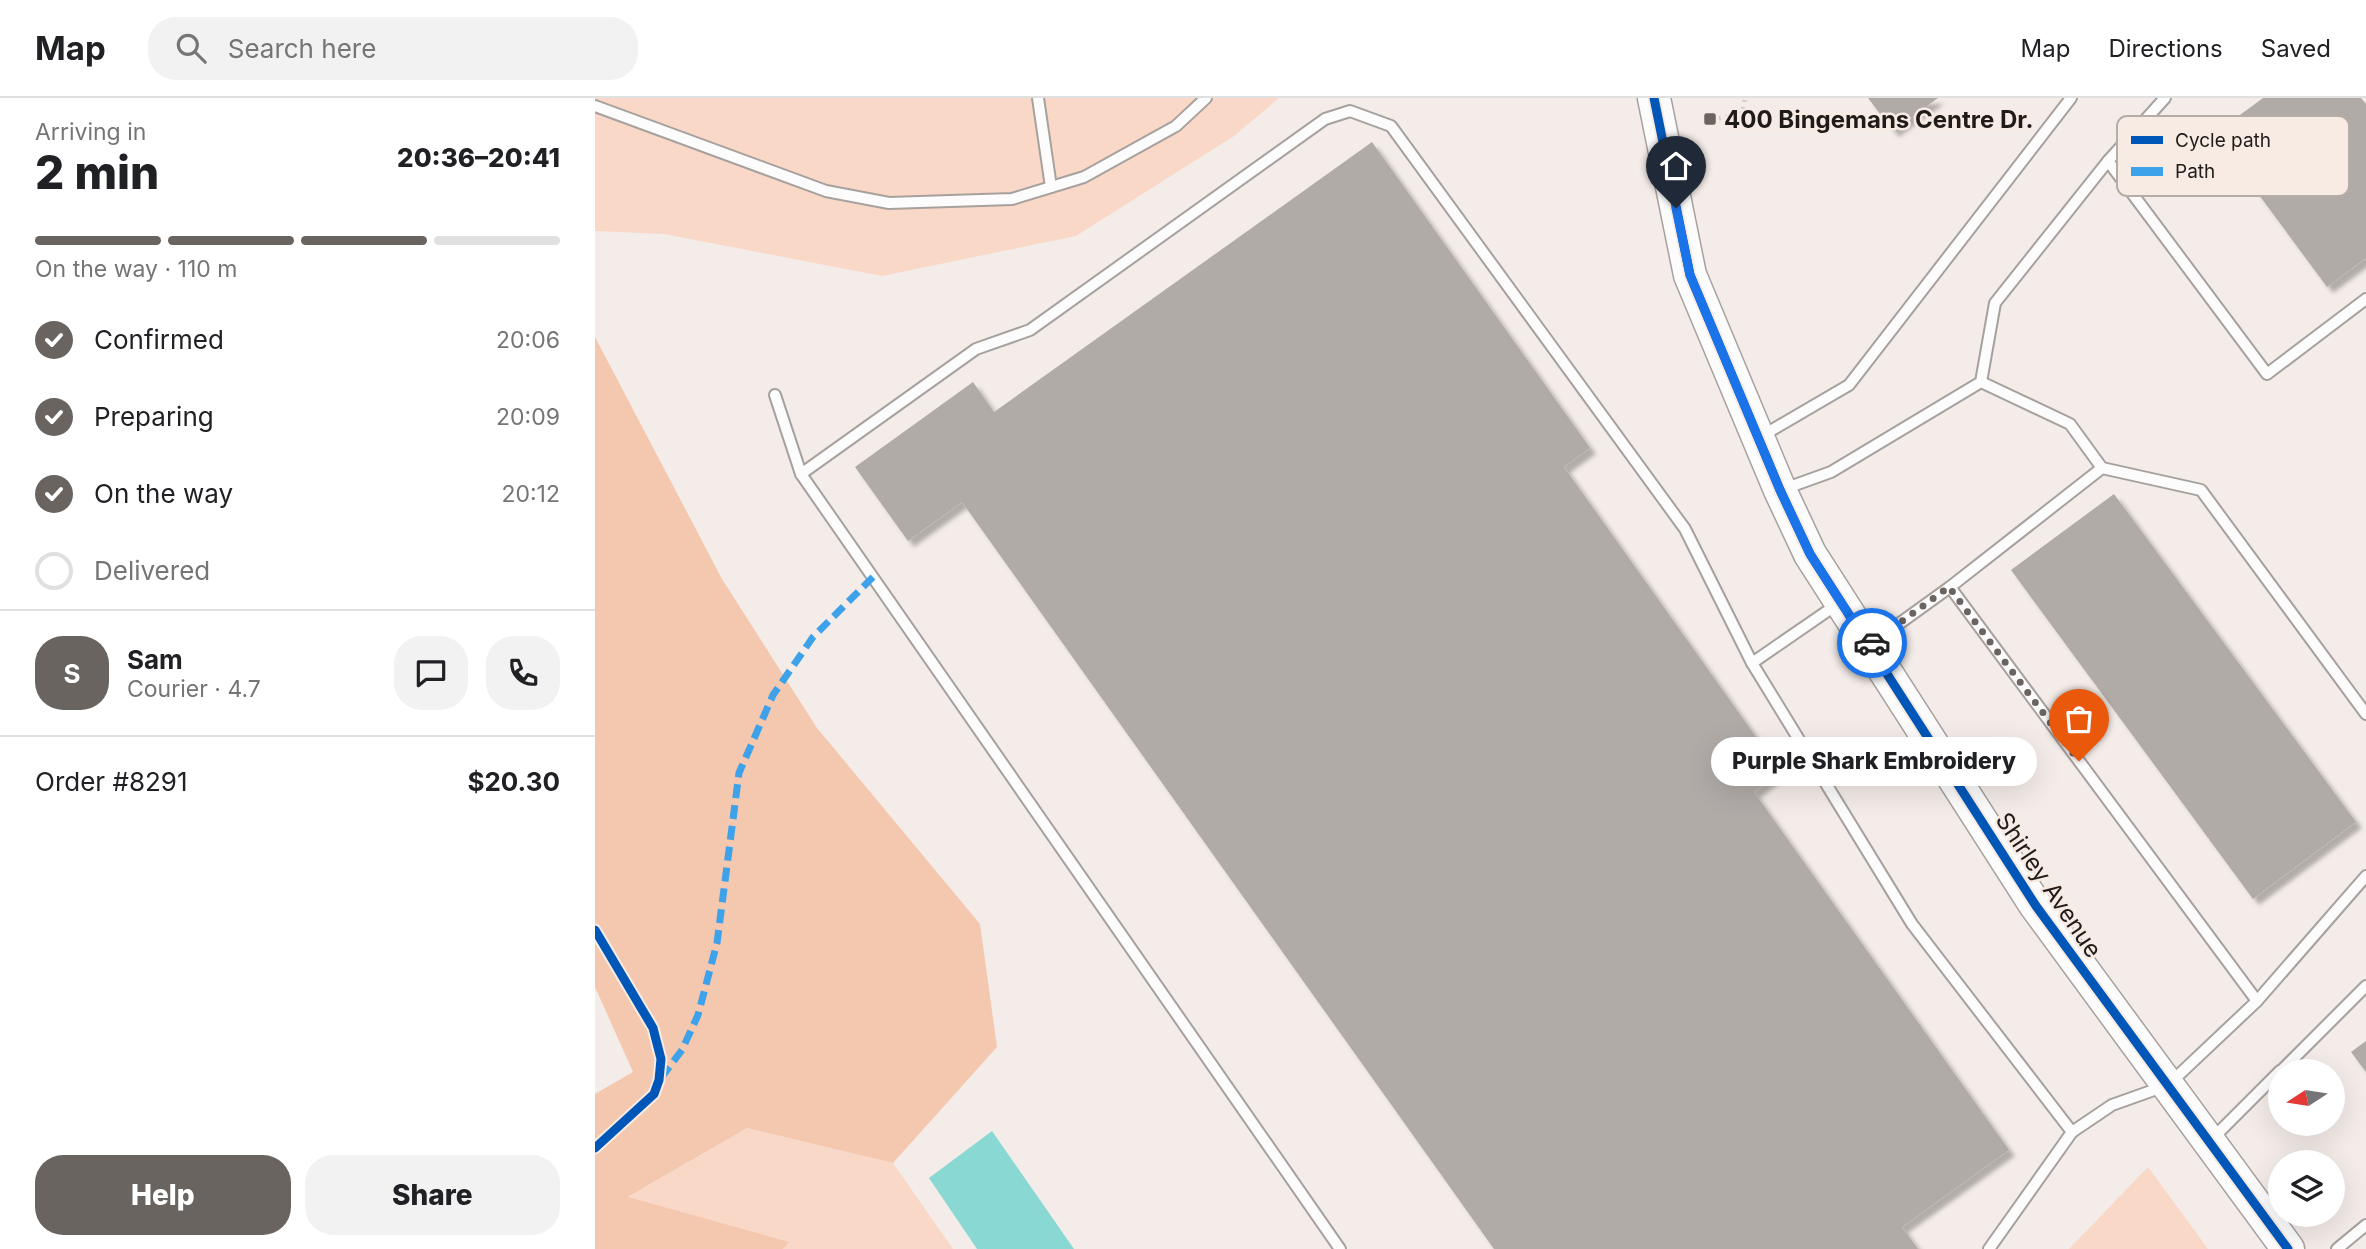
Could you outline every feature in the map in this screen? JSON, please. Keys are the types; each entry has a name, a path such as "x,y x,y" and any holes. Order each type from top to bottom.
{"main road":[{"name":"Shirley Avenue","path":"1654,98 1690,275 1780,490 1810,554 2036,906 2288,1249"}],"lane":[{"path":"1038,98 1051,187"},
{"path":"595,106 826,191 889,203 1012,199 1084,177 1176,126 1206,98"},
{"path":"1758,438 1849,385 2071,98"},
{"path":"2149,116 2165,98"},
{"path":"801,474 975,349 1030,330 1325,119 1350,111 1391,126 1685,529 1752,663 1912,924 2072,1132"},
{"path":"1780,490 1832,471 1981,382 1995,303 2117,151"},
{"path":"2108,161 2117,173"},
{"path":"2134,196 2267,374 2366,299"},
{"path":"1981,382 2070,424 2102,468 2201,490 2366,714"},
{"path":"775,395 801,474 1340,1249"},
{"path":"1869,646 2102,468"},
{"path":"1949,587 2257,1001"},
{"path":"1752,663 1841,602"},
{"path":"1989,1249 2072,1132 2112,1105 2168,1085 2257,1001 2366,876"},
{"path":"2292,1059 2366,986"},
{"path":"2209,1142 2268,1083"},
{"path":"2337,1249 2366,1224"}],"path":[{"path":"1712,120 1742,113 1745,98"}],"shaded area":[{"path":"595,98 1279,98 1234,136 1076,236 882,276 664,234 595,231"},
{"path":"595,337 722,579 817,728 980,924 997,1047 893,1163 747,1128 628,1197 789,1242 783,1249 595,1249 595,1094 633,1072 595,987"},
{"path":"747,1128 893,1163 953,1249 783,1249 788,1242 627,1198"},
{"path":"2148,1167 2208,1249 2069,1249"}],"water":[{"path":"992,1131 1074,1249 977,1249 929,1178"}],"building":[{"path":"1868,98 1938,98 1893,131"},
{"path":"2263,98 2361,98 2366,104 2366,258 2327,287 2260,196 2349,196 2349,116 2238,116"},
{"path":"1372,142 1590,448 1564,467 1781,772 1754,792 2009,1150 1902,1227 1918,1249 1494,1249 962,502 908,541 855,467 973,382 994,412"},
{"path":"2114,494 2356,822 2253,899 2011,570"},
{"path":"2366,1041 2366,1072 2351,1052"}],"marked path":[{"path":"661,1078 682,1050 698,1015 717,943 739,773 773,695 813,637 873,577"}],"cycle path":[{"path":"1654,98 1690,275 1780,490 1810,554 2036,906 2288,1249"},
{"path":"595,930 653,1028 661,1059 659,1080 654,1094 595,1148"}],"way so far":[{"path":"1872,643 1949,587 2079,761"}],"place":[{"name":"400 Bingemans Centre Dr.","path":"1710,119"},
{"name":"Purple Shark Embroidery","path":"2079,761"}],"route":[{"path":"1676,208 1690,275 1780,490 1810,554 1869,646 1872,643"}]}
